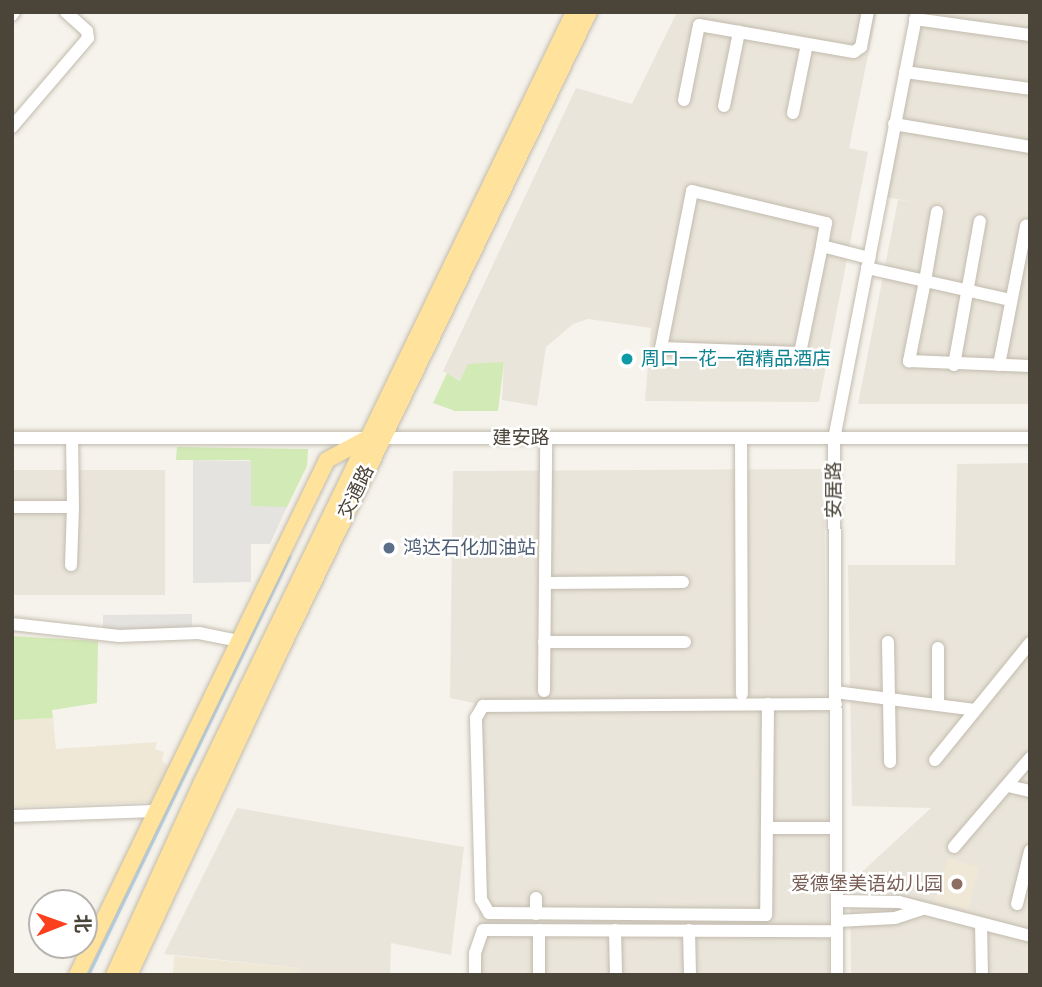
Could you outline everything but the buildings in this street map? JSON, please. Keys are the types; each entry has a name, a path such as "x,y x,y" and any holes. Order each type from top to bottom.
{"main road":[{"name":"交通路","path":"129,975 574,12"},
{"name":"交通路","path":"114,975 264,654 590,12"},
{"path":"77,975 327,460 375,438"},
{"path":"239,641 264,654"},
{"path":"176,769 202,782"}],"street":[{"path":"12,127 88,38 87,30 66,12"},
{"path":"684,100 699,26 854,52 861,47 868,12"},
{"path":"916,16 1030,35"},
{"name":"安居路","path":"837,975 834,439 916,16"},
{"path":"724,106 739,32"},
{"path":"793,113 807,44"},
{"path":"905,72 1030,89"},
{"path":"894,124 1030,147"},
{"path":"692,191 826,223 822,246 800,353 661,348 692,191"},
{"path":"937,212 909,361 954,365 1030,366"},
{"path":"954,365 980,221"},
{"path":"999,365 1026,226"},
{"path":"822,246 925,281 1011,300"},
{"name":"建安路","path":"12,438 1030,438"},
{"path":"71,565 72,438"},
{"path":"544,691 546,438"},
{"path":"741,438 742,694"},
{"path":"12,507 73,507"},
{"path":"545,583 683,582"},
{"path":"12,624 119,636 199,633 239,641"},
{"path":"544,642 685,642"},
{"path":"888,642 890,762"},
{"path":"935,760 1030,643"},
{"path":"938,648 938,704"},
{"path":"768,704 766,915 489,913 481,898 476,718 483,706 768,704 835,698 887,698 975,710"},
{"path":"954,847 1030,758"},
{"path":"1008,786 1030,791"},
{"path":"12,816 156,811"},
{"path":"768,828 836,828"},
{"path":"1017,904 1030,851"},
{"path":"536,898 536,914"},
{"path":"837,901 900,902 1030,936"},
{"path":"475,975 475,953 483,930 689,930 837,926 895,918 922,909"},
{"path":"981,924 982,975"},
{"path":"538,930 539,975"},
{"path":"615,930 616,975"},
{"path":"689,930 690,975"}],"shaded area":[{"path":"677,12 877,12 849,148 868,152 819,402 645,401 651,328 588,319 573,324 546,347 537,406 502,400 504,362 461,381 443,371 576,88 632,104"},
{"path":"920,12 1030,12 1030,404 858,404 898,200 914,202 885,197"},
{"path":"193,460 251,461 251,506 287,507 270,544 251,544 251,582 193,583"},
{"path":"1030,463 1030,975 851,975 850,897 902,896 851,882 931,808 852,806 848,565 955,565 957,464"},
{"path":"824,469 829,975 480,975 474,703 450,698 453,471"},
{"path":"12,470 165,470 165,595 12,595"},
{"path":"192,614 192,629 103,629 103,615"},
{"path":"53,718 56,749 157,742 155,749 164,752 162,760 168,767 150,802 12,807 12,720"},
{"path":"237,808 464,847 451,955 391,943 390,975 300,975 300,968 164,954"},
{"name":"爱德堡美语幼儿园","path":"948,858 979,867 968,910 934,901"},
{"path":"174,956 300,968 300,975 173,975"}],"green space":[{"path":"504,362 498,411 455,411 433,403 447,373 460,381 468,364"},
{"path":"177,447 308,449 307,466 287,507 251,507 250,460 176,460"},
{"path":"12,636 98,641 97,703 52,710 53,718 12,720"}],"waterway":[{"path":"88,975 289,557"}],"place":[{"name":"周口一花一宿精品酒店","path":"627,359"},
{"name":"鸿达石化加油站","path":"389,548"},
{"name":"爱德堡美语幼儿园","path":"957,884"}]}
